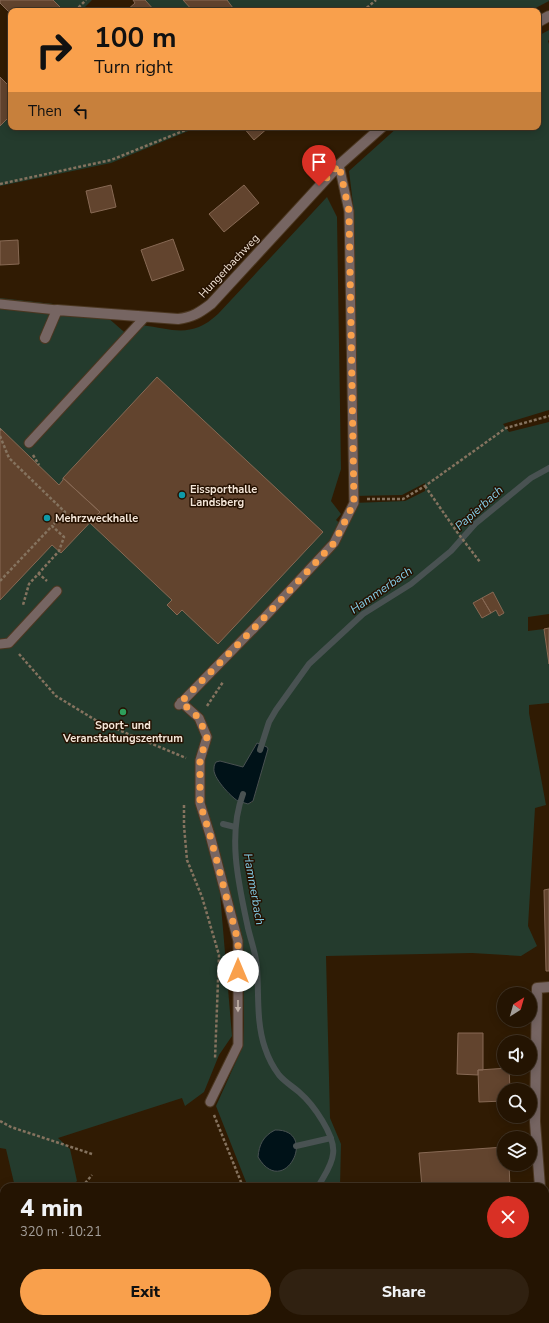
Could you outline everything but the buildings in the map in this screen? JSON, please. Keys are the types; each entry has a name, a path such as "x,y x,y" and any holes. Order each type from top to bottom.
{"street":[{"name":"Hungerbachweg","path":"56,310 178,319 191,317 202,312 339,165 379,130"},
{"path":"45,338 56,310"},
{"path":"540,1183 536,1122 536,988 549,987"}],"lane":[{"path":"210,1102 238,1045 238,941 200,803 200,760 207,737 199,718 180,704 263,619 334,543 354,503 349,211 339,165"},
{"path":"0,304 56,310"},
{"path":"29,443 145,317"},
{"path":"4,643 57,591"}],"path":[{"path":"78,8 86,0"},
{"path":"367,8 376,0"},
{"path":"0,184 111,160 186,130"},
{"path":"354,503 366,499 403,499 425,486 506,428 549,416"},
{"path":"0,436 9,458 65,512 0,581"},
{"path":"425,486 466,546 480,562"},
{"path":"38,573 59,551 64,537 52,526"},
{"path":"4,643 56,696 98,721 191,760"},
{"path":"184,802 184,826 187,860 202,897 219,955 214,1060"},
{"path":"210,1102 241,1183"},
{"path":"0,1121 92,1154"},
{"path":"85,1183 92,1175"}],"green space":[{"path":"53,0 92,0 84,8 61,8"},
{"path":"145,0 549,0 536,8 152,8"},
{"path":"549,30 549,410 503,424 509,432 549,422 549,614 528,617 528,631 544,629 549,664 549,703 529,705 529,713 546,805 535,808 528,926 537,946 521,956 472,953 326,956 330,1118 341,1144 340,1183 246,1183 216,1106 243,1046 244,1024 243,941 215,834 232,1036 219,1055 204,1092 185,1106 182,1098 58,1138 70,1149 77,1181 75,1183 14,1183 6,1149 0,1148 0,298 98,309 131,338 142,325 174,330 200,327 209,322 218,314 327,197 337,217 341,469 331,501 341,514 336,520 343,526 353,503 405,501 425,491 425,483 402,495 354,496 358,472 355,368 354,212 349,171 395,130 541,130 541,34","holes":["256,744 261,774 253,801 251,803 220,761 243,767"]},
{"path":"8,118 8,130 191,130 111,163 0,186 0,126"}],"shaded area":[{"path":"257,743 267,747 268,749 253,801 248,804 238,801 227,791 216,776 214,766 216,762 220,761 243,767"},
{"path":"275,1130 288,1133 295,1140 296,1150 293,1160 287,1168 278,1171 268,1168 258,1157 262,1141 267,1135"}],"waterway":[{"name":"Hammerbach","path":"260,750 269,722 309,664 363,614 411,584 451,551 475,524 531,478 549,468"},
{"name":"Hammerbach","path":"243,794 238,810 236,827 236,861 241,895 255,952 258,977 260,1028 265,1048 277,1072 311,1104 331,1138 333,1154 329,1167 320,1183"},
{"path":"223,824 235,827"},
{"path":"296,1146 331,1138"}],"place":[{"name":"Eissporthalle Landsberg","path":"182,495"},
{"name":"Mehrzweckhalle","path":"47,518"},
{"name":"Sport- und Veranstaltungszentrum","path":"123,712"}],"route":[{"path":"238,971 238,941 200,803 200,760 207,737 199,718 181,702 263,619 334,543 354,503 349,211 339,165 319,186"}],"water label":[{"name":"Papierbach","path":"479,508"}]}
